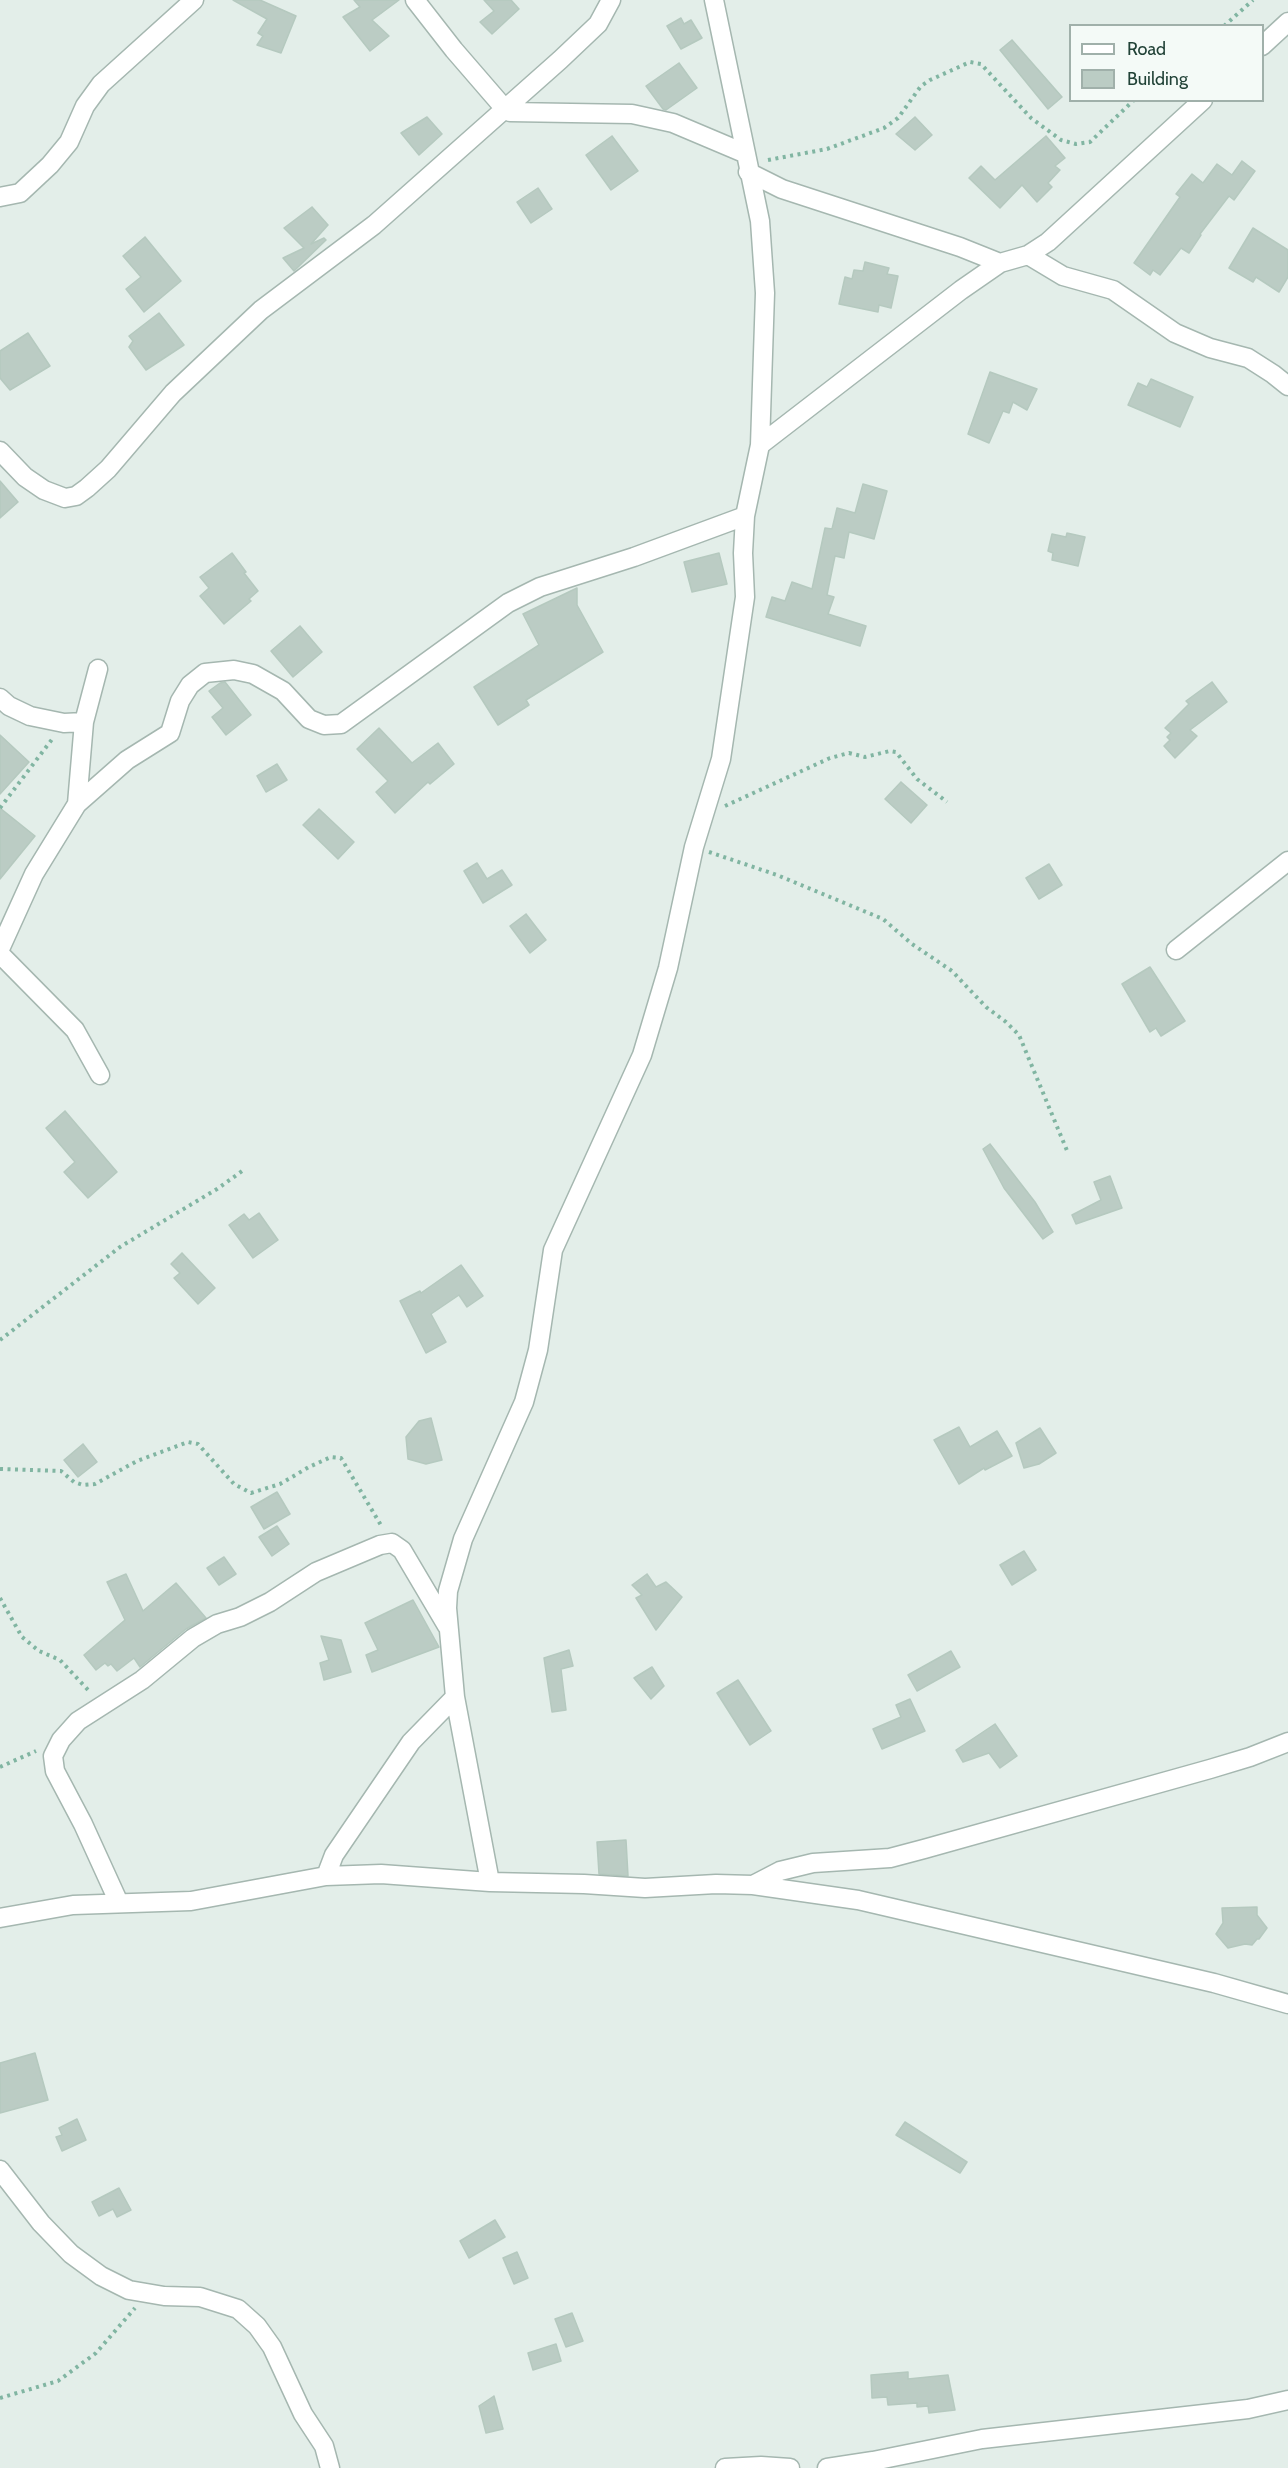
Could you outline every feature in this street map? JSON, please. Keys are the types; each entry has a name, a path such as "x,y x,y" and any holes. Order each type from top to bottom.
{"street":[{"path":"0,197 20,193 50,165 69,142 85,106 101,84 194,0"},
{"path":"415,0 505,109 525,114 632,114 673,123 746,163 782,189 960,247 1000,263"},
{"path":"0,451 25,477 44,490 65,498 76,495 87,488 108,469 173,393 261,310 374,225 505,109 588,35 598,24 611,0"},
{"path":"490,1882 455,1697 448,1591 452,1570 463,1539 524,1402 538,1350 553,1250 642,1055 668,968 694,847 707,811 721,759 745,597 743,553 745,516 760,445 765,293 760,221 746,163 714,0"},
{"path":"1264,45 1288,22"},
{"path":"760,445 894,340 1000,263 1029,255 1048,242 1201,102"},
{"path":"1029,255 1063,276 1113,290 1188,340 1248,358 1274,374 1288,386"},
{"path":"0,949 34,874 77,804 127,760 170,733 180,701 190,685 205,673 234,670 253,674 283,691 309,719 324,725 341,724 508,603 540,587 634,557 745,516"},
{"path":"77,804 84,722 98,669"},
{"path":"0,698 9,706 30,716 64,723 84,722"},
{"path":"1176,950 1288,861"},
{"path":"0,954 75,1030 100,1075"},
{"path":"119,1903 55,1771 54,1756 61,1740 78,1721 142,1680 193,1638 217,1624 240,1617 270,1602 316,1572 380,1545 392,1543 402,1550 449,1630"},
{"path":"326,1876 334,1855 411,1742 455,1697"},
{"path":"753,1885 780,1871 813,1863 890,1858 924,1849 1210,1769 1288,1742"},
{"path":"0,1918 73,1905 191,1901 326,1876 381,1874 490,1882 645,1888 716,1884 753,1885 858,1900 1203,1981 1288,2004"},
{"path":"0,2170 41,2223 71,2254 101,2276 129,2290 164,2296 200,2297 238,2309 250,2320 272,2348 303,2414 324,2446 330,2468"},
{"path":"827,2468 982,2439 1248,2409 1288,2400"},
{"path":"725,2468 761,2466 790,2468"}],"path":[{"path":"1226,24 1253,0"},
{"path":"746,163 827,149 884,128 898,118 921,86 969,62 981,64 1031,118 1060,140 1076,144 1090,142 1132,102"},
{"path":"0,808 64,723"},
{"path":"707,811 735,803 830,758 849,753 864,757 890,751 896,752 917,779 947,802"},
{"path":"694,847 777,875 883,919 912,944 952,971 986,1007 1019,1035 1068,1153"},
{"path":"0,1340 120,1247 218,1189 245,1169"},
{"path":"0,1469 61,1471 74,1482 83,1485 95,1484 137,1461 188,1442 198,1444 234,1484 251,1493 280,1484 331,1457 341,1458 392,1543"},
{"path":"0,1598 22,1637 39,1651 60,1660 103,1705"},
{"path":"0,1767 61,1740"},
{"path":"0,2398 58,2381 96,2353 120,2328 147,2293"}],"building":[{"path":"233,0 260,0 296,16 281,53 257,45 263,36 258,33 267,19"},
{"path":"354,0 399,0 372,20 389,36 370,51 343,17 360,7"},
{"path":"484,0 511,0 519,9 492,34 480,22 494,11"},
{"path":"681,18 684,24 691,20 702,38 681,49 667,26"},
{"path":"1012,40 1062,97 1048,109 1000,50"},
{"path":"679,63 697,88 666,110 646,86"},
{"path":"427,117 442,134 419,155 401,133"},
{"path":"915,117 932,135 915,150 896,134"},
{"path":"612,136 638,171 611,190 586,155"},
{"path":"1046,136 1065,158 1055,166 1060,170 1048,183 1052,187 1037,202 1022,185 1000,208 969,178 981,166 995,180"},
{"path":"1242,161 1255,171 1234,200 1229,196 1200,234 1189,253 1181,248 1160,275 1153,270 1150,275 1134,263 1180,197 1176,194 1192,174 1203,183 1217,164 1232,175"},
{"path":"538,188 552,209 531,223 517,202"},
{"path":"312,207 328,225 311,244 324,238 326,240 294,271 283,258 304,248 284,228"},
{"path":"1253,228 1288,250 1288,277 1279,292 1256,277 1253,282 1229,268"},
{"path":"145,237 181,281 144,312 126,289 141,277 123,256"},
{"path":"865,262 889,268 887,274 898,276 891,308 879,305 878,312 839,304 845,277 852,279 854,270 863,271"},
{"path":"159,313 184,345 146,370 129,347 133,341 129,336"},
{"path":"28,333 50,366 10,390 0,378 0,351"},
{"path":"990,372 1037,389 1027,410 1013,402 1009,413 1003,411 989,443 968,434"},
{"path":"1151,379 1193,397 1180,427 1128,405 1138,383 1147,387"},
{"path":"0,481 18,502 0,518"},
{"path":"863,484 887,491 874,539 849,532 844,558 835,556 827,595 834,597 828,614 866,626 860,646 766,617 772,597 785,601 792,582 812,589 825,528 832,529 837,508 855,513"},
{"path":"1067,533 1085,537 1078,566 1052,560 1053,553 1048,551 1052,534 1066,537"},
{"path":"232,553 258,591 249,599 251,601 224,624 200,596 209,588 200,577"},
{"path":"719,553 727,584 692,592 684,562"},
{"path":"577,588 577,605 603,652 526,700 529,705 498,725 474,687 539,645 523,614"},
{"path":"300,626 322,652 293,677 271,651"},
{"path":"225,682 251,715 226,735 212,717 223,708 209,691"},
{"path":"1212,682 1227,702 1190,730 1197,736 1175,758 1164,746 1170,740 1167,737 1171,733 1165,728 1189,704 1186,701"},
{"path":"379,728 412,763 438,743 454,764 430,784 428,782 395,813 376,792 388,781 357,749"},
{"path":"0,735 29,762 0,794"},
{"path":"277,764 287,780 266,792 257,776"},
{"path":"901,782 927,805 911,823 885,799"},
{"path":"0,808 35,836 0,879"},
{"path":"319,809 354,842 338,859 303,825"},
{"path":"477,863 487,879 502,870 512,885 483,903 464,871"},
{"path":"1049,864 1062,885 1039,899 1026,878"},
{"path":"526,914 546,940 530,953 510,926"},
{"path":"1150,967 1185,1021 1161,1036 1156,1028 1150,1032 1122,984"},
{"path":"65,1111 117,1172 88,1198 64,1172 75,1162 46,1128"},
{"path":"990,1144 1035,1202 1053,1232 1043,1239 1004,1188 983,1149"},
{"path":"1110,1176 1122,1208 1076,1224 1072,1215 1101,1200 1094,1182"},
{"path":"259,1213 278,1240 253,1258 229,1225 244,1214 249,1220"},
{"path":"182,1253 215,1288 198,1304 174,1278 180,1273 171,1264"},
{"path":"461,1265 483,1296 467,1307 459,1295 431,1314 446,1342 426,1353 400,1301 420,1291 421,1293"},
{"path":"431,1418 442,1460 426,1464 408,1459 406,1437 419,1421"},
{"path":"959,1427 970,1447 997,1431 1012,1456 985,1470 984,1468 959,1484 934,1440"},
{"path":"1040,1428 1056,1453 1039,1464 1024,1468 1016,1443"},
{"path":"83,1444 97,1462 78,1477 64,1460"},
{"path":"277,1492 290,1514 264,1529 251,1507"},
{"path":"277,1526 289,1544 272,1556 259,1537"},
{"path":"1024,1551 1036,1570 1012,1585 1000,1565"},
{"path":"224,1557 236,1574 219,1585 207,1568"},
{"path":"126,1574 143,1611 176,1583 206,1618 186,1629 140,1667 134,1658 117,1671 111,1664 108,1666 105,1663 96,1670 84,1655 125,1620 107,1582"},
{"path":"647,1574 656,1587 666,1582 682,1597 656,1630 636,1598 642,1595 632,1585"},
{"path":"413,1600 439,1647 372,1672 366,1655 378,1650 365,1623"},
{"path":"321,1636 341,1640 351,1672 324,1680 320,1663 329,1660"},
{"path":"569,1650 573,1666 561,1669 566,1710 552,1712 544,1658"},
{"path":"951,1651 960,1667 917,1691 908,1675"},
{"path":"652,1667 664,1686 651,1699 634,1678"},
{"path":"738,1680 771,1731 750,1745 717,1693"},
{"path":"910,1699 925,1731 882,1749 873,1729 901,1717 896,1705"},
{"path":"995,1724 1017,1756 1000,1768 989,1753 963,1762 956,1750"},
{"path":"626,1840 628,1876 599,1874 597,1842"},
{"path":"1257,1907 1257,1915 1267,1928 1252,1945 1245,1944 1228,1948 1216,1934 1223,1923 1222,1908"},
{"path":"35,2053 48,2100 0,2113 0,2063"},
{"path":"77,2119 86,2140 62,2151 56,2137 62,2135 59,2128"},
{"path":"905,2122 967,2162 960,2173 896,2135"},
{"path":"119,2188 131,2210 117,2217 113,2209 99,2216 92,2202"},
{"path":"495,2220 505,2237 469,2258 460,2241"},
{"path":"517,2252 528,2278 514,2284 503,2258"},
{"path":"572,2313 583,2341 566,2347 555,2319"},
{"path":"556,2344 561,2361 533,2370 528,2353"},
{"path":"908,2372 908,2379 948,2375 955,2410 929,2413 928,2406 917,2407 917,2403 888,2405 887,2397 872,2398 871,2375"},
{"path":"494,2396 503,2429 486,2433 479,2406"}]}
